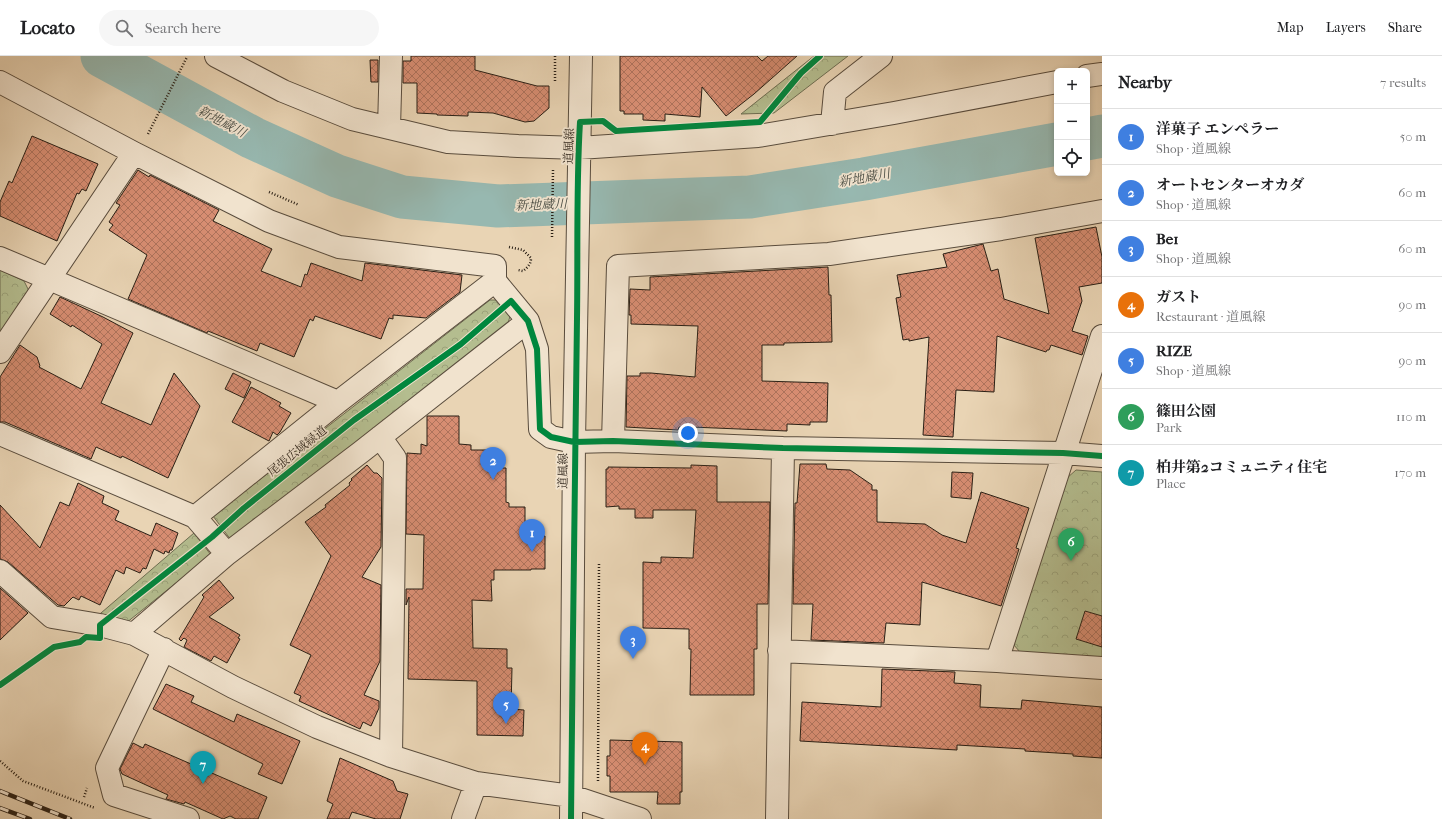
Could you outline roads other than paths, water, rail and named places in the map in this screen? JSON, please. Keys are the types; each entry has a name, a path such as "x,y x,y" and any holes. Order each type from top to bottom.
{"street":[{"path":"216,56 283,92 352,119 448,142 579,148 758,136 832,124 1054,83"},
{"path":"389,128 391,56"},
{"name":"道風線","path":"571,819 574,442 581,56"},
{"path":"832,124 835,92 881,56"},
{"path":"1090,76 1102,74"},
{"path":"0,82 134,153 269,221 339,247 498,264"},
{"path":"0,352 134,153"},
{"path":"613,441 618,266 829,254 1001,229 1102,211"},
{"path":"0,258 338,402"},
{"path":"498,264 528,321 537,349 540,429 551,437 574,442 613,441 783,448 1063,453 1102,456"},
{"path":"195,517 338,402 498,264"},
{"path":"134,634 227,554 528,321"},
{"path":"997,661 1102,336"},
{"path":"0,434 195,517 227,554"},
{"path":"380,437 395,458 391,756"},
{"path":"778,819 779,651 783,448"},
{"path":"0,571 52,617 100,624 134,634 233,687 317,727 391,756 476,783 571,796 640,819"},
{"path":"164,649 107,768 114,795 188,819"},
{"path":"779,651 997,661 1102,668"},
{"path":"463,819 476,783"}],"waterway":[{"name":"新地蔵川","path":"102,56 253,138 337,176 402,197 498,206 750,197 864,179 1054,145"},
{"name":"新地蔵川","path":"1090,138 1102,136"}],"railway":[{"path":"0,791 70,819"},
{"path":"0,808 30,819"}],"place":[{"name":"オートセンターオカダ","path":"493,480"},
{"name":"洋菓子 エンペラー","path":"532,552"},
{"name":"篠田公園","path":"1071,561"},
{"name":"Be1","path":"633,659"},
{"name":"RIZE","path":"506,724"},
{"name":"ガスト","path":"645,765"},
{"name":"柏井第2コミュニティ住宅","path":"203,784"}]}
